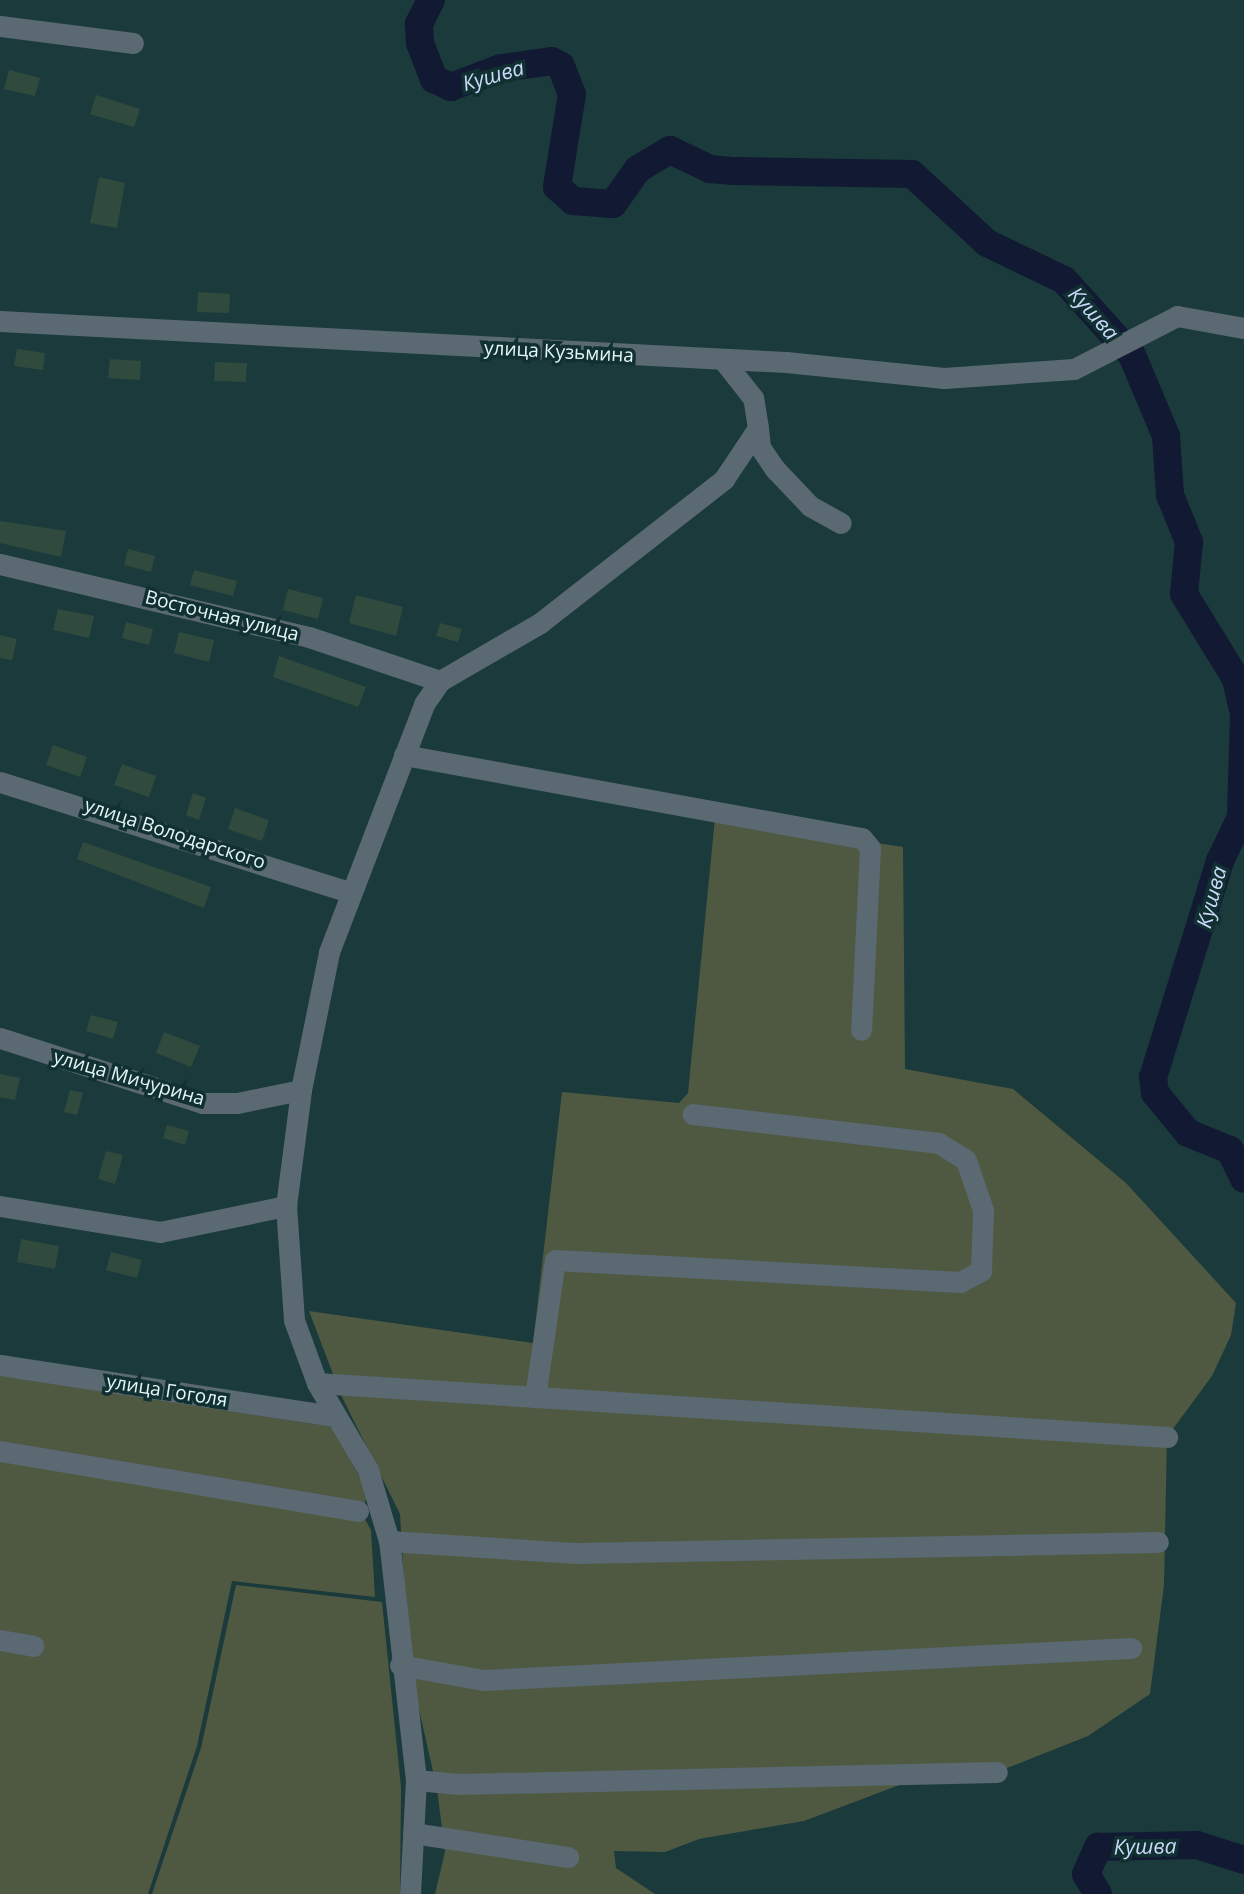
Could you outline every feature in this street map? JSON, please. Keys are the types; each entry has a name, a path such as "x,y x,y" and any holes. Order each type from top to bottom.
{"street":[{"path":"0,26 133,43"},
{"name":"улица Кузьмина","path":"0,321 723,360 944,378 1074,369 1113,354 1132,339 1177,316 1244,328"},
{"path":"723,360 753,398 760,447 775,469 810,506 841,523"},
{"path":"410,1894 416,1780 400,1665 389,1541 368,1471 317,1383 294,1320 286,1206 301,1090 349,892 404,755 440,681 540,623 621,562 724,479 758,428"},
{"name":"Восточная улица","path":"0,564 309,637 440,681"},
{"path":"404,755 862,838 870,848 861,1030"},
{"name":"улица Володарского","path":"0,782 349,892"},
{"name":"улица Мичурина","path":"0,1038 202,1102 237,1103 301,1090"},
{"path":"535,1397 555,1260 960,1282 981,1271 983,1210 966,1160 939,1143 693,1114"},
{"path":"0,1206 160,1232 286,1206"},
{"name":"улица Гоголя","path":"0,1365 334,1416"},
{"path":"317,1383 1167,1437"},
{"path":"0,1451 358,1511"},
{"path":"389,1541 578,1553 1158,1542"},
{"path":"0,1640 33,1646"},
{"path":"400,1665 483,1680 1131,1648"},
{"path":"416,1780 998,1772"},
{"path":"414,1833 568,1857"}],"green space":[{"path":"715,818 903,847 905,1069 1013,1089 1126,1183 1236,1303 1231,1335 1212,1376 1167,1437 1164,1585 1150,1694 1088,1736 997,1772 910,1781 804,1821 699,1839 665,1852 614,1851 616,1868 655,1894 435,1894 445,1852 437,1789 409,1665 400,1514 341,1395 309,1311 533,1343 562,1092 679,1103 688,1093"},
{"path":"0,1375 333,1427 367,1491 363,1516 371,1530 375,1597 232,1581 197,1746 148,1894 0,1894"},
{"path":"236,1585 382,1602 401,1787 400,1894 152,1894 201,1748"}],"building":[{"path":"9,70 40,78 35,96 4,89"},
{"path":"96,95 140,109 134,127 90,114"},
{"path":"99,177 125,183 117,228 90,223"},
{"path":"198,292 230,294 229,313 197,312"},
{"path":"17,349 45,353 43,370 14,366"},
{"path":"110,359 141,361 140,380 108,378"},
{"path":"215,362 247,363 246,382 214,381"},
{"path":"0,521 66,531 61,557 0,543"},
{"path":"128,549 155,556 151,572 124,565"},
{"path":"194,570 237,581 233,596 190,585"},
{"path":"288,589 323,598 318,619 283,610"},
{"path":"356,595 403,607 396,636 349,623"},
{"path":"58,609 94,616 89,638 53,630"},
{"path":"126,622 153,629 149,645 122,638"},
{"path":"440,623 462,629 458,642 436,636"},
{"path":"179,632 214,640 209,662 174,653"},
{"path":"0,635 17,639 12,660 0,658"},
{"path":"279,656 366,687 358,707 273,677"},
{"path":"53,745 87,757 80,777 46,765"},
{"path":"122,764 156,776 149,797 114,785"},
{"path":"193,793 206,798 199,820 186,815"},
{"path":"235,808 269,820 262,841 228,829"},
{"path":"83,842 211,887 204,908 77,859"},
{"path":"91,1015 118,1022 113,1039 86,1031"},
{"path":"164,1032 200,1046 191,1067 156,1053"},
{"path":"0,1074 20,1078 15,1100 0,1097"},
{"path":"70,1090 83,1093 77,1115 64,1112"},
{"path":"167,1125 189,1131 185,1145 163,1138"},
{"path":"106,1151 123,1155 115,1184 98,1179"},
{"path":"21,1239 59,1246 55,1269 17,1262"},
{"path":"111,1252 142,1260 137,1278 106,1270"}],"waterway":[{"name":"Кушва","path":"431,0 419,24 420,43 434,79 451,87 501,68 552,61 561,66 572,94 557,187 573,201 613,204 638,169 670,150 710,169 912,174 987,243 1064,280 1132,355 1166,436 1170,495 1189,542 1184,594 1236,679 1244,714 1241,817 1220,861 1153,1077 1155,1093 1188,1133 1230,1150 1244,1179"},
{"name":"Кушва","path":"1098,1894 1086,1874 1098,1847 1197,1845 1244,1860"}]}
